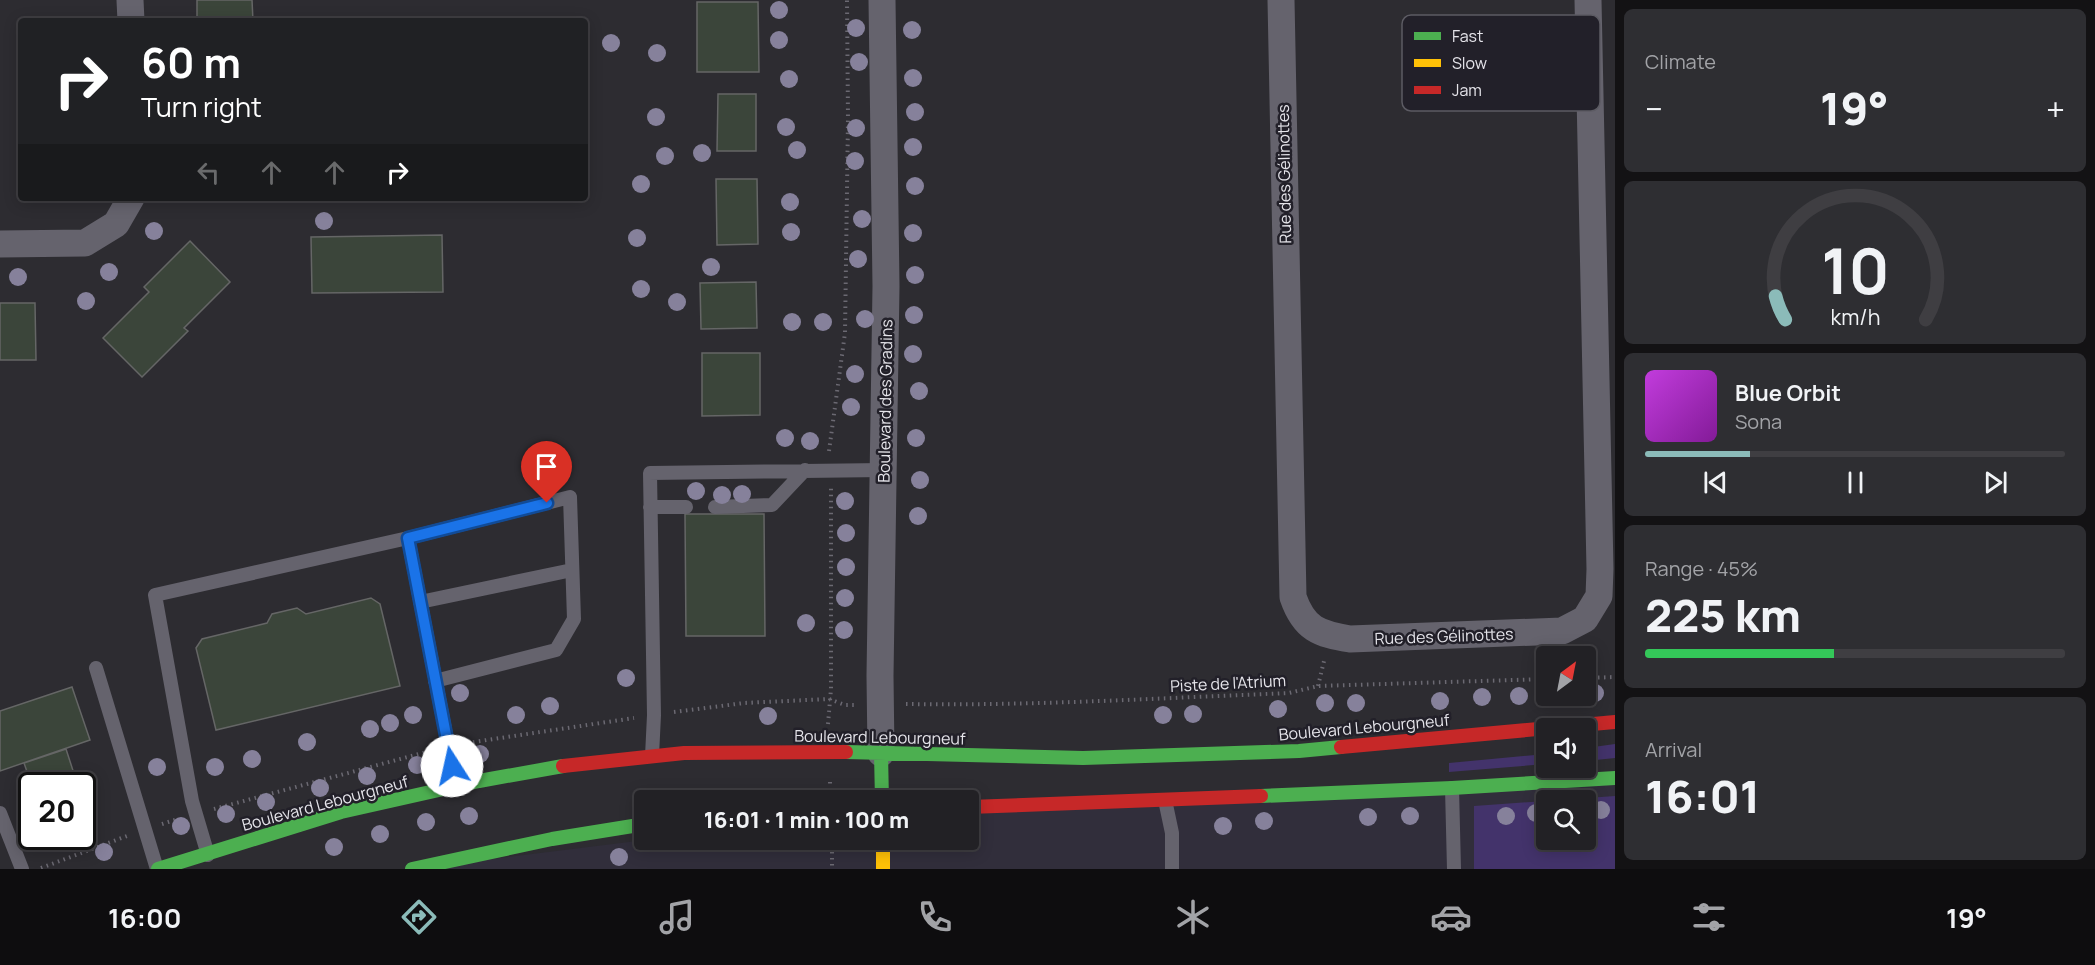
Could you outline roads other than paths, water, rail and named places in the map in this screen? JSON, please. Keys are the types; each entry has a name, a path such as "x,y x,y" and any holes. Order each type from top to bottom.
{"main road":[{"name":"Boulevard Lebourgneuf","path":"158,869 341,812 456,786 561,766 652,756 705,753 881,753 1083,758 1299,750 1615,722"},
{"name":"Boulevard des Gradins","path":"881,753 882,790"},
{"path":"979,807 1452,788 1615,778"},
{"path":"412,869 442,866 552,839 634,826"},
{"path":"883,850 884,869"}],"street":[{"path":"130,0 131,18"},
{"name":"Boulevard des Gradins","path":"881,753 880,676 886,286 882,0"},
{"name":"Rue des Gélinottes","path":"1281,0 1293,597 1298,613 1310,627 1330,635 1350,639 1562,632 1585,619 1599,596 1590,111"},
{"name":"Rue des Gélinottes","path":"1588,0 1588,15"},
{"path":"0,244 85,243 116,224 129,201"}],"lane":[{"path":"715,507 772,505 805,470"},
{"path":"652,756 654,715 650,473 884,470"},
{"path":"212,869 192,801 155,595 408,538 570,497 574,619 556,650 435,681"},
{"path":"650,507 686,507"},
{"path":"408,538 456,786"},
{"path":"420,602 573,570"},
{"path":"96,668 158,869"},
{"path":"1452,788 1454,869"},
{"path":"1165,800 1172,833 1172,869"},
{"path":"0,813 22,869"}]}
